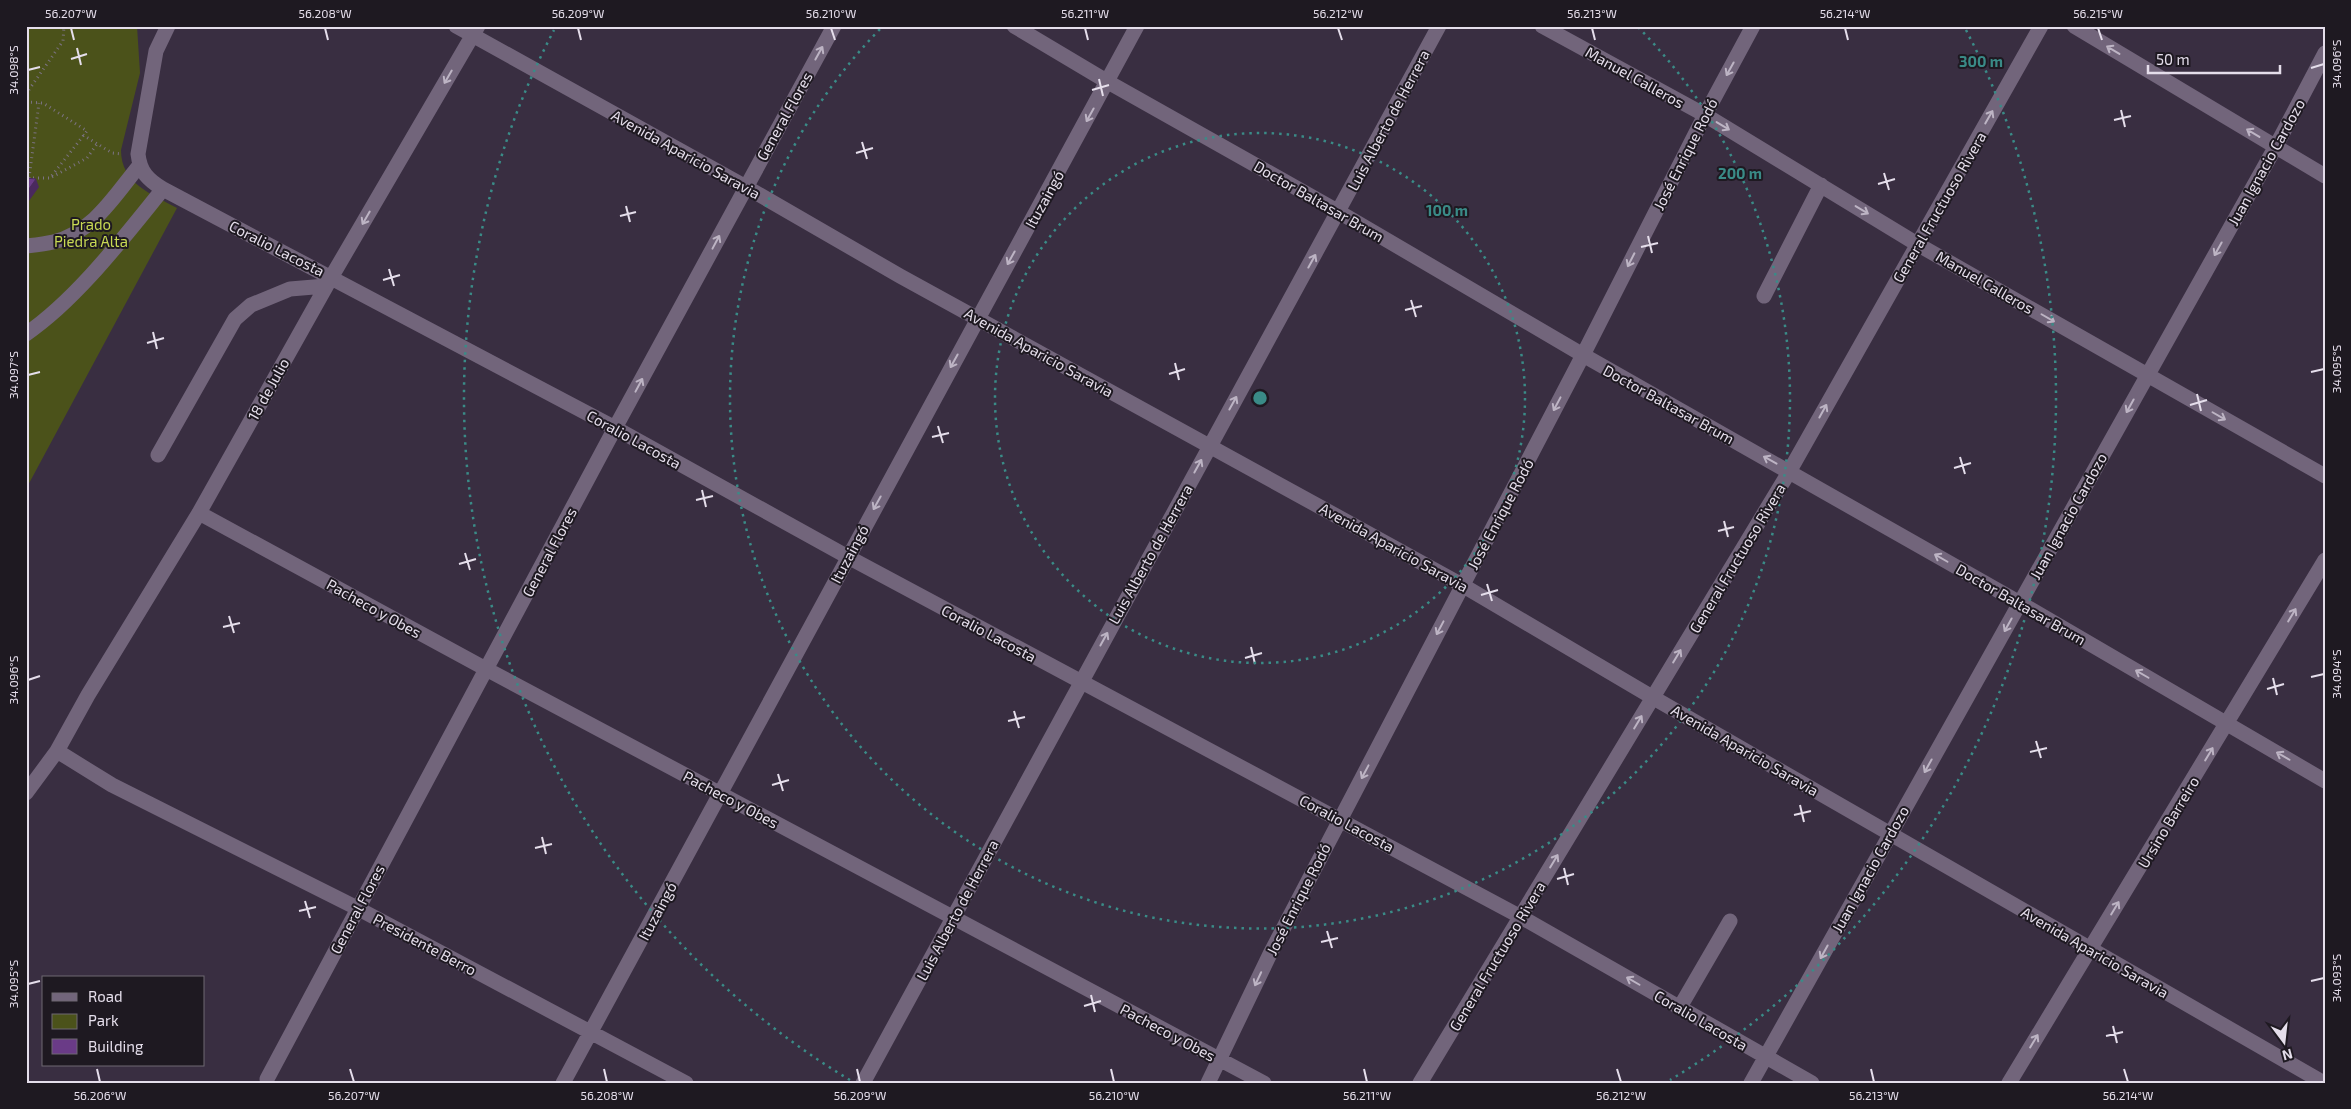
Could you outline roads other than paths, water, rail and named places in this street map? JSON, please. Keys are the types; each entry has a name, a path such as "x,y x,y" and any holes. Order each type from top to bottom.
{"street":[{"path":"26,246 62,239 92,222 138,160 156,51 168,26"},
{"name":"Avenida Aparicio Saravia","path":"456,26 475,31 900,276 1462,585 1652,698 2324,1083"},
{"name":"General Flores","path":"267,1079 615,428 834,26"},
{"name":"Doctor Baltasar Brum","path":"1014,26 1108,82 1339,212 1582,355 2020,603 2325,781"},
{"name":"Ituzaingó","path":"563,1083 1137,26"},
{"name":"Luis Alberto de Herrera","path":"863,1083 1439,26"},
{"name":"Manuel Calleros","path":"1542,26 1705,115 1917,244 2325,476"},
{"name":"José Enrique Rodó","path":"1208,1083 1270,954 1753,26"},
{"name":"General Fructuoso Rivera","path":"1420,1083 1790,472 2041,26"},
{"path":"2074,26 2325,176"},
{"name":"18 de Julio","path":"26,793 57,751 88,695 199,513 329,281 475,31"},
{"name":"Juan Ignacio Cardozo","path":"1751,1083 2276,146 2325,53"},
{"name":"Coralio Lacosta","path":"138,160 144,175 164,189 329,281 615,428 848,557 1080,682 1521,916 1812,1083"},
{"path":"1764,296 1821,185"},
{"path":"26,334 38,326 75,290 124,237 164,189"},
{"path":"158,455 235,318 251,305 290,289 329,281"},
{"name":"Pacheco y Obes","path":"199,513 486,669 1264,1083"},
{"name":"Ursino Barreiro","path":"2009,1083 2325,560"},
{"name":"Presidente Berro","path":"57,751 112,785 357,908 686,1083"},
{"path":"1680,1007 1730,921"}],"park label":[{"name":"Prado Piedra Alta","path":"91,232"}]}
